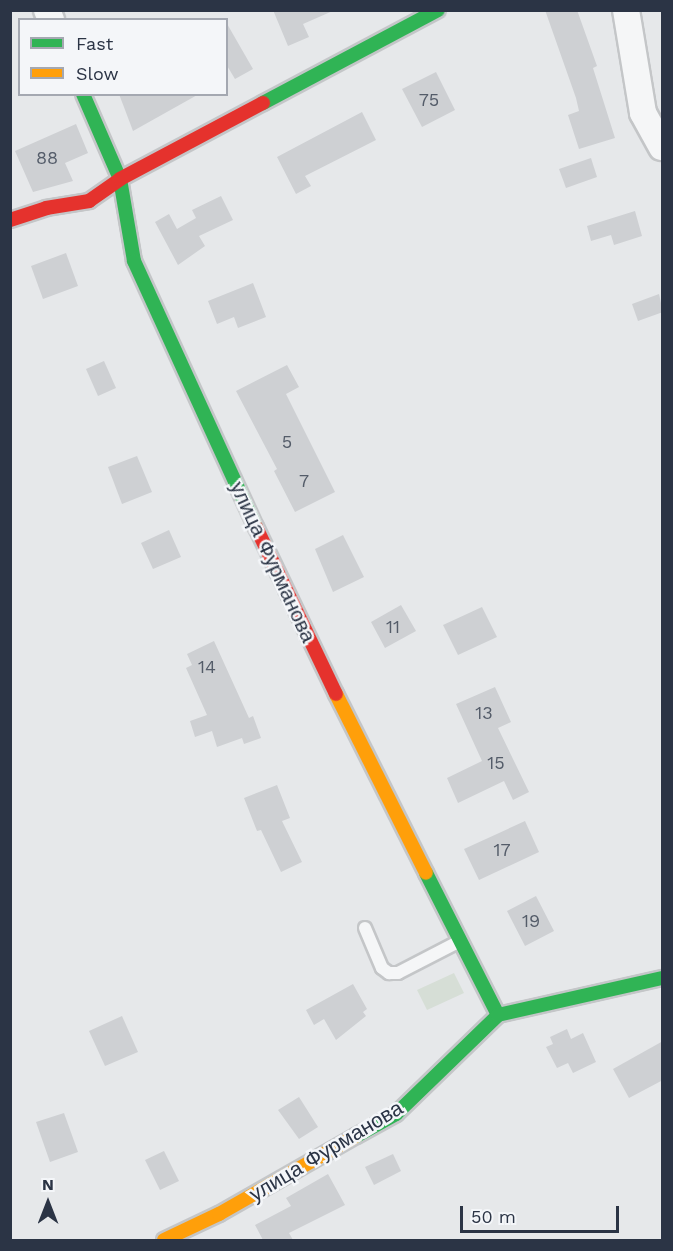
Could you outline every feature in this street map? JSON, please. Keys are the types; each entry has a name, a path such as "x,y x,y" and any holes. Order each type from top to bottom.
{"street":[{"path":"10,220 46,208 89,201 120,179 438,10"},
{"path":"626,10 643,113 663,147"},
{"name":"улица Фурманова","path":"84,96 120,179 134,261 298,620 498,1015 396,1114 219,1214 164,1240"},
{"path":"498,1015 663,978"}],"lane":[{"path":"365,928 382,968 388,973 398,973 461,941"}],"shaded area":[{"path":"454,973 464,993 427,1010 417,990"}],"building":[{"path":"273,10 335,10 303,24 309,37 288,46"},
{"path":"545,10 577,10 597,66 593,68 615,138 579,149 568,115 579,111 576,98"},
{"path":"228,25 253,69 235,79 228,67"},
{"path":"436,72 455,110 422,127 402,89"},
{"path":"120,96 195,96 133,131"},
{"path":"362,112 376,140 305,176 311,186 296,194 277,157"},
{"path":"76,124 88,153 65,163 73,181 33,192 15,151"},
{"path":"591,158 597,177 566,188 559,169"},
{"path":"221,196 233,220 199,236 205,246 178,265 155,222 169,214 177,229 196,218 192,210"},
{"path":"635,211 642,236 614,245 611,235 591,241 587,226"},
{"path":"66,253 78,286 43,299 31,266"},
{"path":"253,283 266,317 238,328 234,317 217,324 208,301"},
{"path":"659,294 663,312 638,321 632,304"},
{"path":"104,361 116,388 98,396 86,369"},
{"path":"287,365 299,387 286,394 335,492 295,512 274,471 277,469 236,391"},
{"path":"137,456 152,492 122,504 108,467"},
{"path":"169,530 181,557 153,569 141,543"},
{"path":"343,535 364,577 333,592 315,549"},
{"path":"401,605 416,631 385,648 371,622"},
{"path":"482,607 497,637 458,655 443,625"},
{"path":"214,641 249,718 253,716 261,738 244,744 242,738 217,747 212,731 195,737 190,721 207,715 186,668 192,665 187,654"},
{"path":"495,687 511,722 498,728 529,792 513,800 504,781 458,803 447,778 482,761 456,704"},
{"path":"277,785 290,818 282,821 302,862 281,872 261,830 257,831 244,798"},
{"path":"525,821 539,852 479,880 464,849"},
{"path":"536,896 554,931 525,946 507,911"},
{"path":"353,984 367,1009 363,1012 366,1016 336,1040 324,1019 314,1025 306,1010"},
{"path":"122,1016 138,1052 105,1066 89,1031"},
{"path":"567,1029 571,1039 583,1033 596,1062 573,1073 568,1063 557,1068 546,1047 553,1044 550,1037"},
{"path":"663,1041 663,1080 629,1098 613,1069"},
{"path":"299,1097 318,1127 299,1139 278,1110"},
{"path":"64,1113 78,1152 50,1162 36,1122"},
{"path":"164,1151 179,1181 160,1190 145,1160"},
{"path":"393,1154 401,1171 374,1185 365,1167"},
{"path":"328,1174 345,1205 289,1233 293,1240 263,1240 255,1225 291,1206 286,1198"}],"traffic: fast":[{"path":"263,103 438,10"},
{"path":"84,96 120,179 134,261 256,527"},
{"path":"426,873 498,1015"},
{"path":"356,1136 396,1114 498,1015 662,978"}],"traffic: slow":[{"path":"336,694 426,873"},
{"path":"164,1240 219,1214 356,1136"}],"traffic: jam":[{"path":"10,220 46,208 89,201 120,179 263,103"},
{"path":"256,527 336,694"}]}
